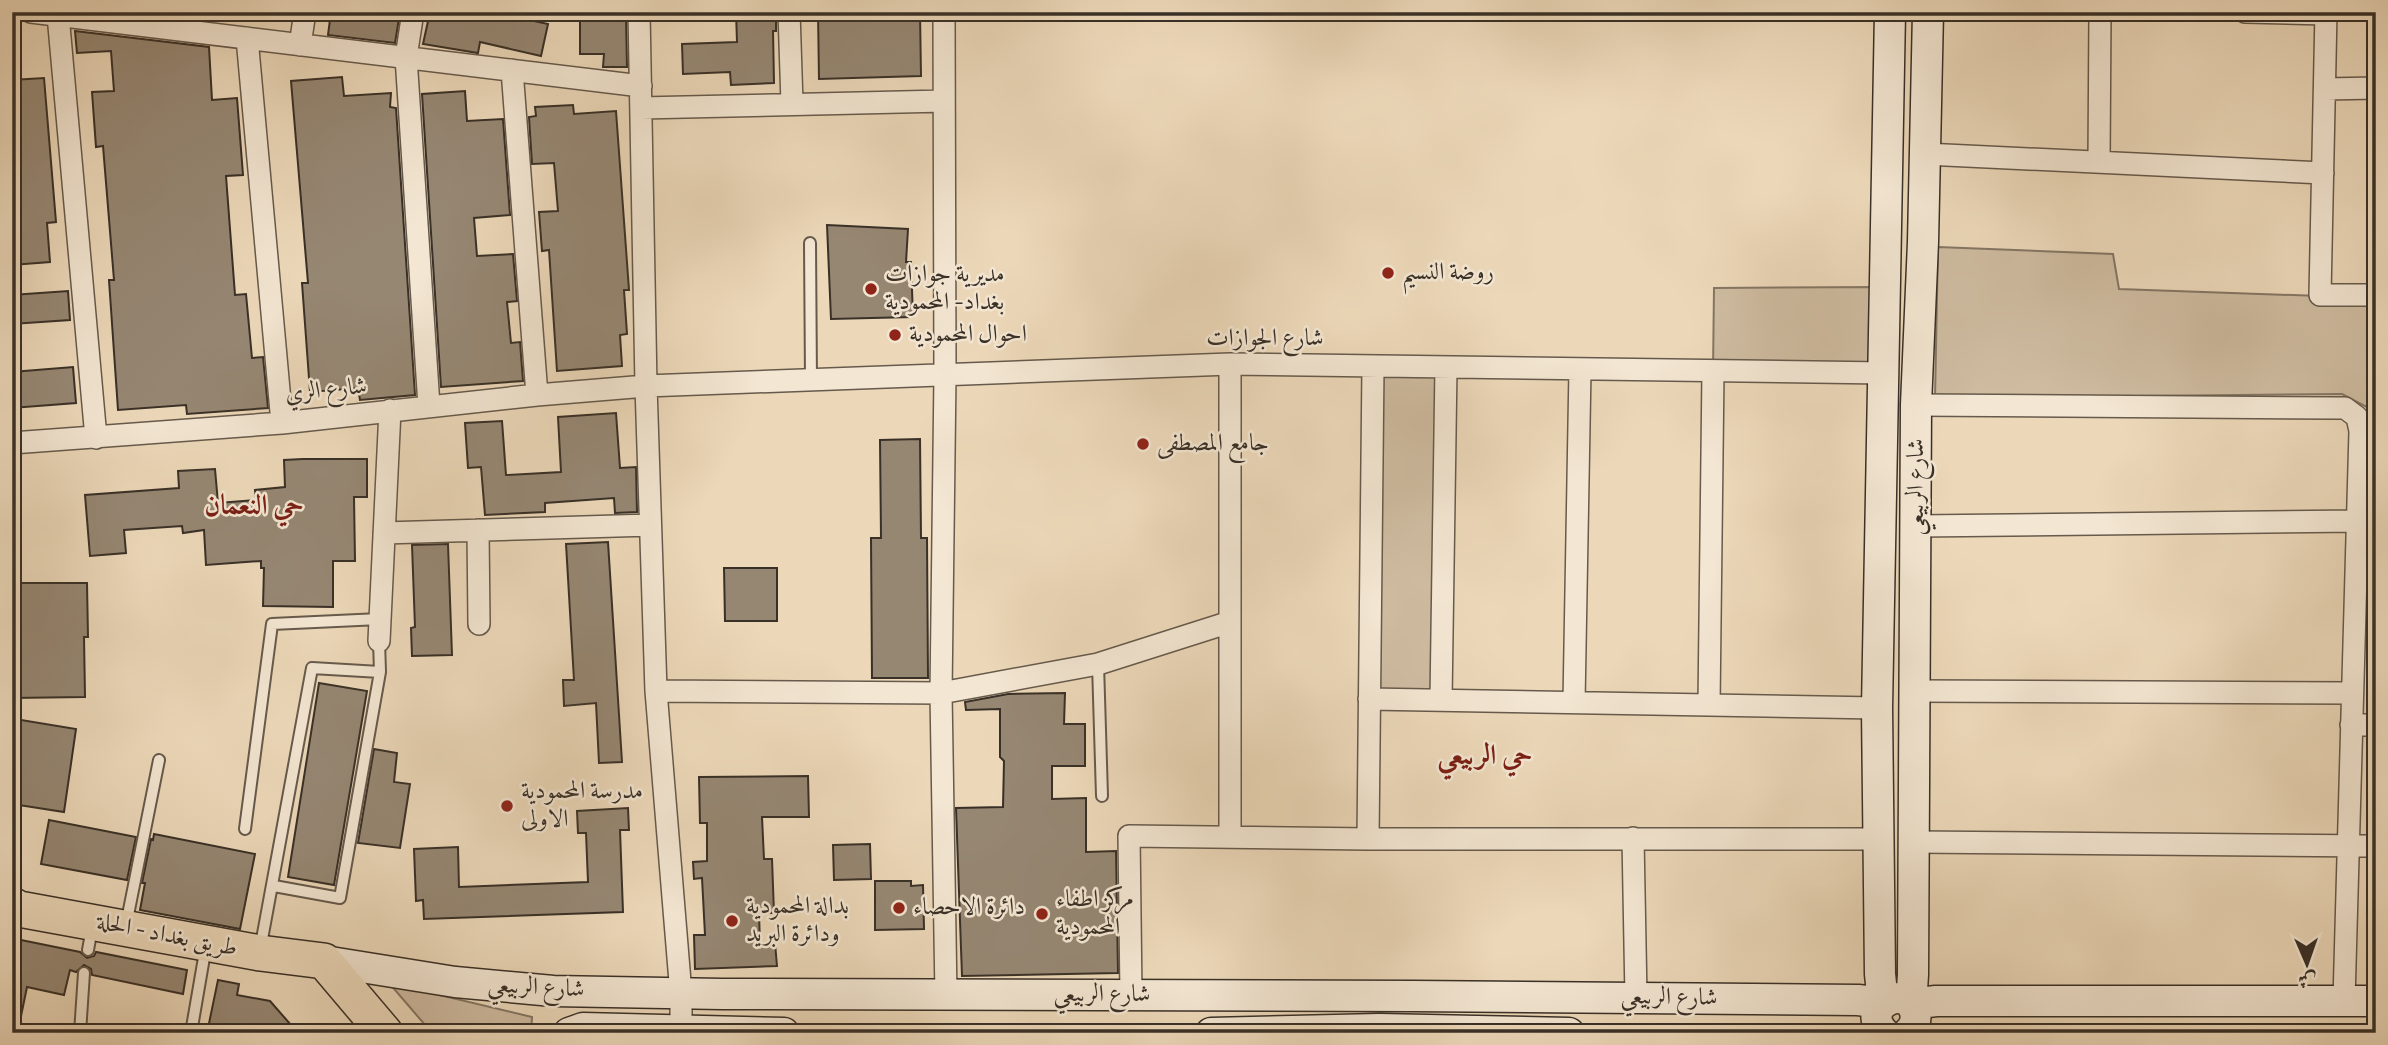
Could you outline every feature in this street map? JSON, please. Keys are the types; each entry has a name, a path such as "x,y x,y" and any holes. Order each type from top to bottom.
{"main road":[{"name":"طريق بغداد - الحلة","path":"15,908 102,933 207,944 324,961"},
{"path":"324,961 384,1032"}],"street":[{"path":"31,12 58,16 160,20 247,38 641,86"},
{"path":"300,45 305,12"},
{"path":"413,12 406,57 429,407"},
{"path":"639,12 646,386 656,691 681,993 681,1029"},
{"path":"789,12 792,104"},
{"path":"944,12 945,374 941,693 946,996"},
{"name":"شارع الربيعي","path":"1890,12 1877,708 1878,839 1893,1017"},
{"name":"شارع الربيعي","path":"1893,1017 1913,842 1917,405 1928,12"},
{"path":"2099,162 2100,12"},
{"path":"2245,12 2326,13 2320,295 2376,295"},
{"path":"58,16 96,438"},
{"path":"247,38 282,423"},
{"path":"512,70 537,395"},
{"path":"2325,89 2376,88"},
{"path":"641,108 944,101"},
{"path":"1925,154 2323,173"},
{"path":"1230,364 1230,837"},
{"name":"شارع الجوازات","path":"646,386 1230,364 1713,371 1884,377"},
{"path":"1368,839 1373,366"},
{"path":"1441,700 1446,367"},
{"path":"1574,702 1580,369"},
{"path":"1709,705 1713,371"},
{"path":"1884,377 1890,394 1899,398 1910,395 1917,405"},
{"name":"شارع الري","path":"12,443 282,423 646,386"},
{"path":"1882,428 1891,415 1900,412 1910,416 1917,405"},
{"path":"1917,405 2345,408 2357,416 2360,424 2358,521 2344,1000"},
{"path":"379,641 390,411"},
{"path":"1917,526 2358,521"},
{"path":"384,533 650,525"},
{"path":"478,530 479,624"},
{"path":"656,691 941,693 1098,664 1230,622"},
{"path":"1915,691 2352,693"},
{"path":"1368,699 1877,708"},
{"path":"2351,725 2376,725"},
{"path":"1131,995 1129,836 1878,839"},
{"path":"1633,838 1636,998"},
{"path":"1913,842 2376,846"},
{"name":"شارع الربيعي","path":"324,961 504,988 946,996 1360,995 1636,998 1893,1017 2376,1001"},
{"path":"1359,1029 1371,1024 1376,1014 1373,1004 1360,995"},
{"path":"1408,1030 1397,1024 1392,1010 1398,1000 1413,996"},
{"path":"1893,1017 1927,1005 1920,1013 1920,1024 1928,1033"},
{"name":"شارع الربيعي","path":"569,1033 583,1028 784,1033"},
{"path":"1211,1033 1359,1029 1569,1033"}],"lane":[{"path":"810,243 811,380"},
{"path":"245,830 272,624 380,619"},
{"path":"274,886 340,898 380,672 379,641"},
{"path":"1098,664 1102,796"},
{"path":"260,953 312,668 380,672"},
{"path":"102,933 159,760"},
{"path":"191,1033 207,944"},
{"path":"80,1033 84,973"}],"shaded area":[{"path":"1938,247 2113,254 2119,289 2376,298 2376,501 2368,501 2367,407 2342,394 1935,398"},
{"path":"1879,287 1884,373 1713,371 1714,288"},
{"path":"1373,366 1446,367 1441,700 1369,699"},
{"path":"389,983 532,1017 531,1033 432,1033"}],"building":[{"path":"331,12 400,12 395,43 328,35"},
{"path":"430,12 531,12 529,20 548,24 541,56 480,42 478,53 423,44"},
{"path":"580,12 626,16 627,67 603,67 604,54 580,54"},
{"path":"736,12 776,12 776,31 773,31 774,83 731,85 730,72 683,74 682,44 737,42"},
{"path":"818,12 920,12 921,76 819,79"},
{"path":"75,31 209,47 212,100 237,98 243,175 226,176 235,295 246,294 252,358 263,357 268,408 187,414 186,405 118,410 109,280 114,280 103,146 96,147 92,92 114,91 111,51 77,53"},
{"path":"342,77 344,96 391,93 390,107 396,108 415,395 360,400 358,388 310,392 302,283 308,283 291,81"},
{"path":"44,78 56,222 47,223 50,262 12,265 12,80"},
{"path":"465,91 467,121 503,119 510,215 474,218 477,256 513,254 517,301 507,302 511,343 520,342 523,381 441,387 422,94"},
{"path":"573,105 574,114 616,111 629,290 624,290 627,334 620,335 622,366 557,371 549,250 542,251 539,212 558,211 554,163 532,164 529,117 536,116 535,107"},
{"path":"827,225 908,229 906,262 911,262 913,317 831,319"},
{"path":"68,291 70,320 12,324 12,295"},
{"path":"73,367 76,403 12,408 12,372"},
{"path":"616,413 620,468 636,467 637,512 615,513 614,498 545,503 545,512 485,515 481,467 468,468 465,423 502,421 506,475 561,472 558,417"},
{"path":"920,439 921,538 927,538 928,678 872,678 871,538 881,538 880,440"},
{"path":"367,459 367,497 354,497 355,561 333,561 333,607 263,606 264,568 261,568 261,561 206,565 204,530 183,533 182,526 124,530 126,553 90,556 85,495 179,488 178,471 215,469 218,503 256,500 255,490 285,487 284,460"},
{"path":"608,542 622,762 599,763 596,703 564,706 563,680 574,680 566,544"},
{"path":"448,544 452,655 412,656 411,628 415,627 412,545"},
{"path":"724,568 777,568 777,621 725,621"},
{"path":"12,583 87,583 85,697 12,698"},
{"path":"319,683 367,691 334,885 288,877"},
{"path":"1065,693 1064,724 1085,724 1085,766 1052,766 1052,799 1086,798 1086,852 1116,851 1118,973 962,976 956,808 1003,807 1004,761 1000,757 1000,709 966,710 965,702 1008,694"},
{"path":"21,720 76,729 64,812 12,804 12,745 16,746"},
{"path":"374,749 397,753 394,782 410,784 400,848 358,843"},
{"path":"808,776 809,817 762,817 764,859 772,859 774,913 759,913 760,944 775,943 777,966 695,969 694,935 705,935 702,878 694,879 693,862 707,861 707,823 700,823 699,777"},
{"path":"628,808 629,830 620,830 623,912 424,919 423,900 416,901 414,849 458,847 459,887 588,882 586,833 578,833 577,811"},
{"path":"49,820 136,837 127,880 41,864"},
{"path":"154,834 255,854 240,929 140,910 145,883 142,883"},
{"path":"870,844 871,879 834,880 833,845"},
{"name":"دائرة الاحصاء","path":"875,881 911,881 911,886 923,885 924,929 875,930"},
{"path":"21,940 80,952 87,958 94,956 96,952 187,970 183,994 92,975 91,969 84,965 76,972 70,970 64,995 27,987 20,1021 12,1020 12,981"},
{"path":"218,980 239,984 237,995 270,1001 298,1033 207,1033"}],"place":[{"name":"روضة النسيم","path":"1388,273"},
{"name":"مديرية جوازات بغداد- المحمودية","path":"871,289"},
{"name":"احوال المحمودية","path":"895,335"},
{"name":"جامع المصطفى","path":"1143,444"},
{"name":"مدرسة المحمودية الاولى","path":"507,806"},
{"name":"دائرة الاحصاء","path":"899,908"},
{"name":"مركز اطفاء المحمودية","path":"1042,914"},
{"name":"بدالة المحمودية ودائرة البريد","path":"732,921"}],"district":[{"name":"حي النعمان","path":"254,506"},
{"name":"حي الربيعي","path":"1485,756"}]}
